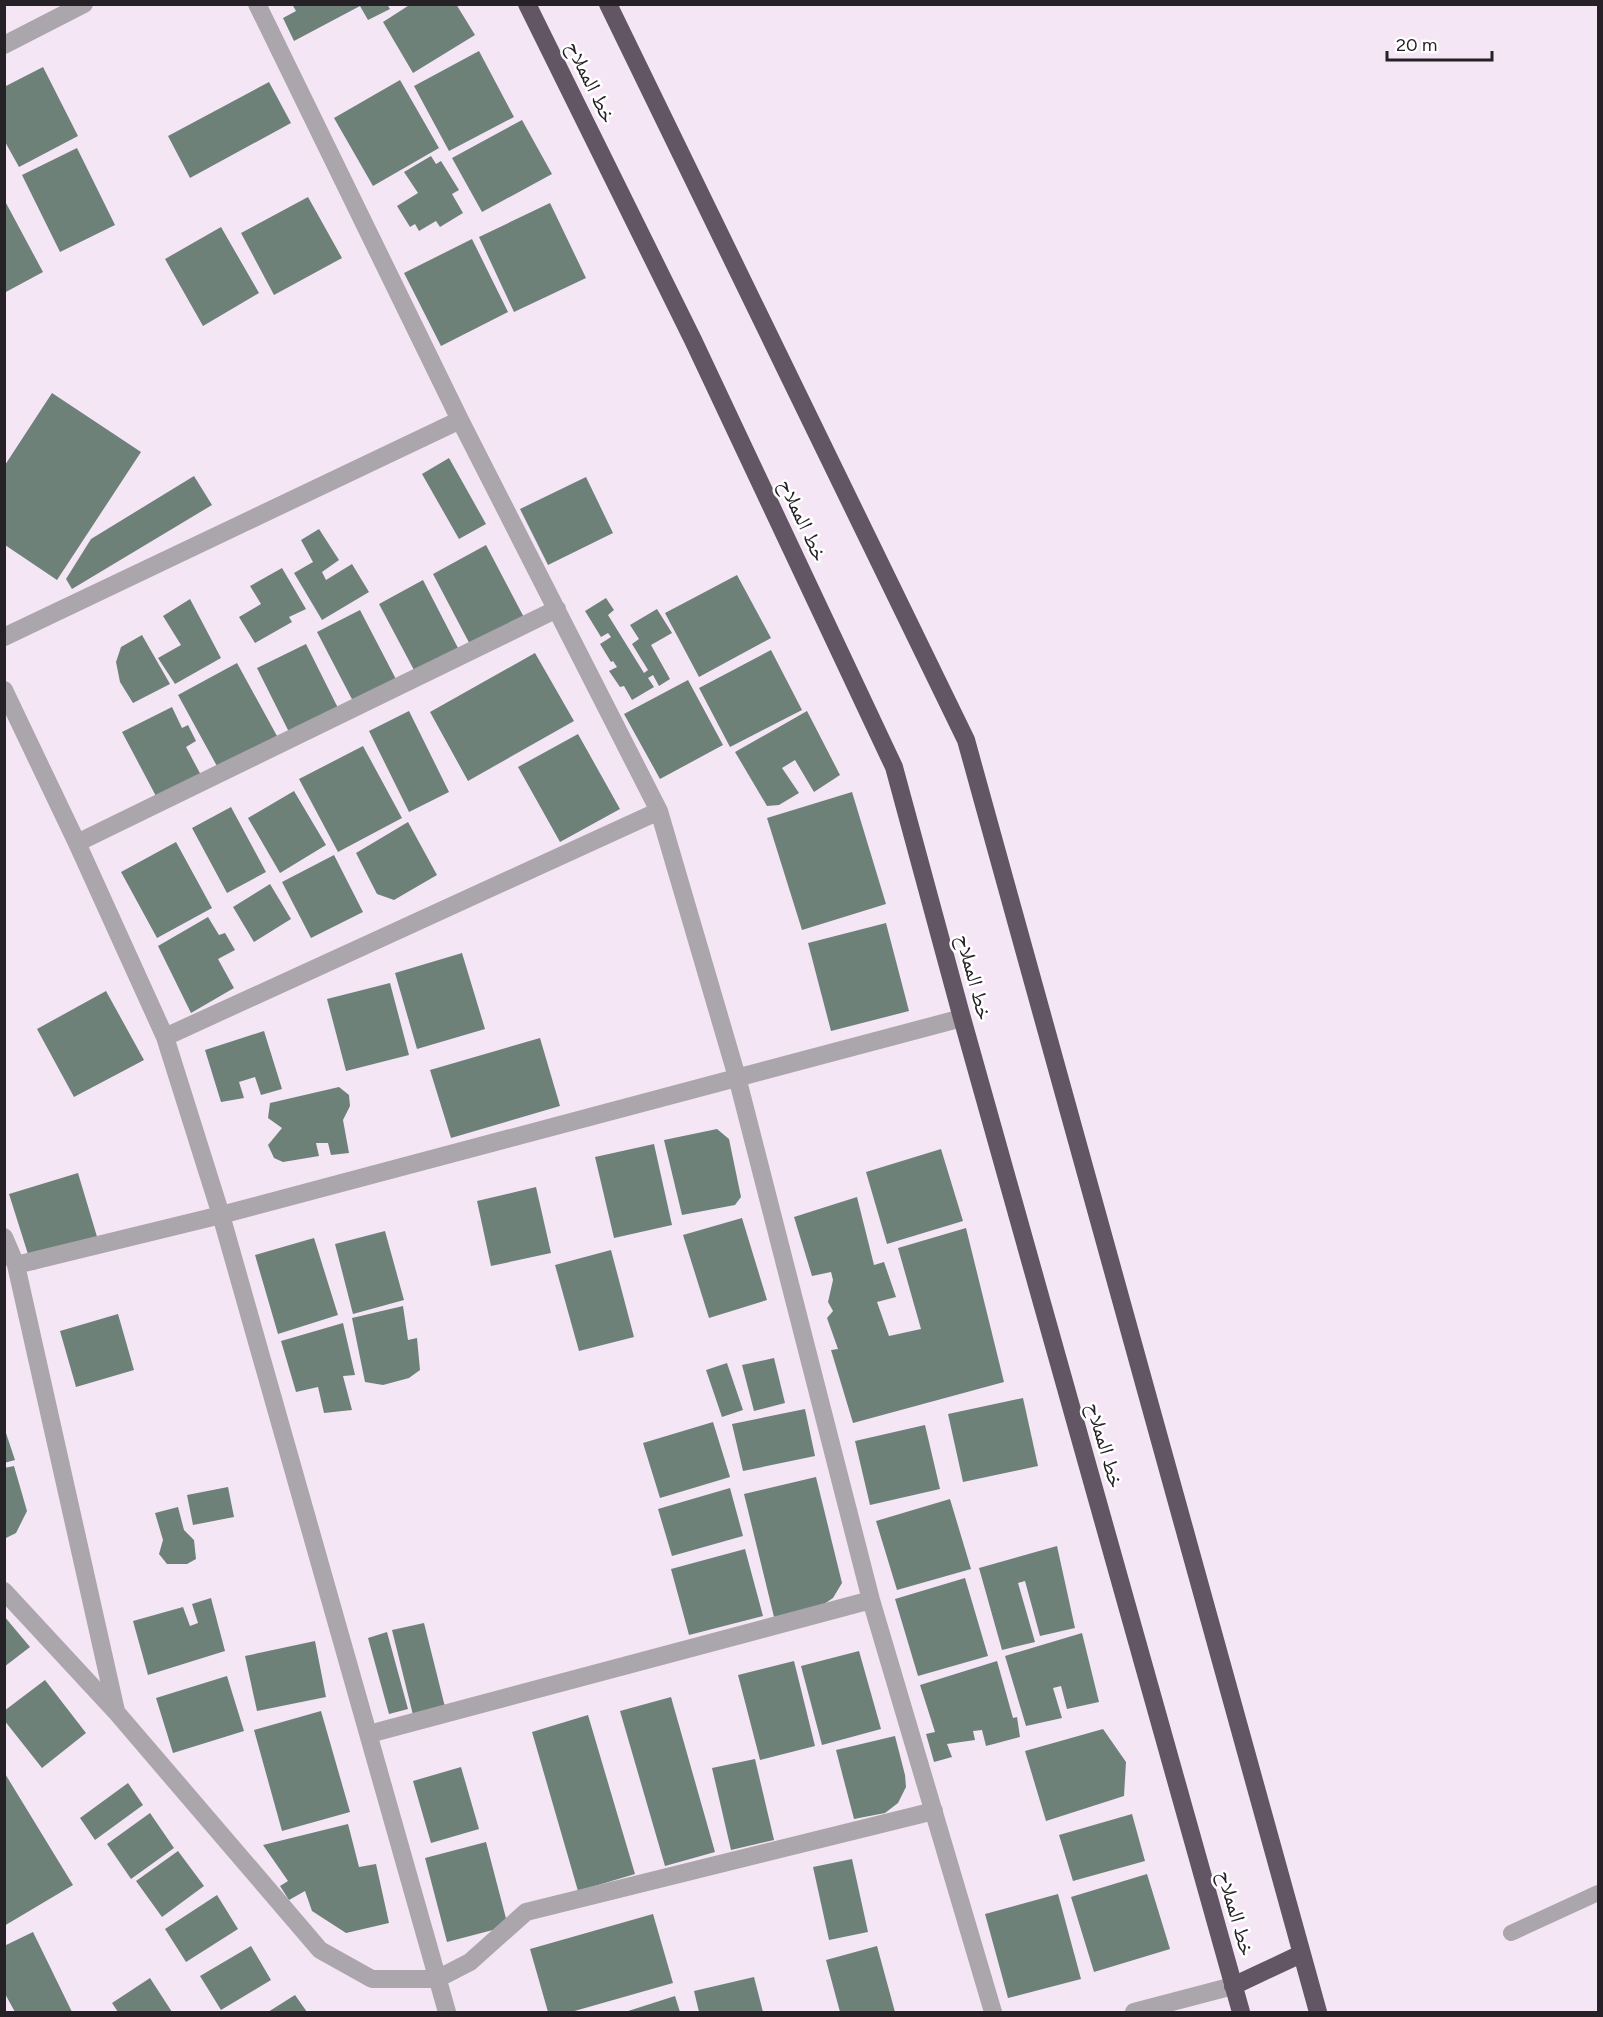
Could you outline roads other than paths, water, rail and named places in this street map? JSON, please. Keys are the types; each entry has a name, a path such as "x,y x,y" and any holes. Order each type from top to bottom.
{"highway":[{"name":"خط المملاح","path":"527,4 693,340 894,766 962,1018 1241,2013"},
{"path":"608,4 966,740 1318,2013"},
{"path":"1233,1986 1301,1954"}],"street":[{"path":"4,45 84,4"},
{"path":"257,4 460,420 658,811 737,1077 872,1600 993,2013"},
{"path":"4,637 460,420"},
{"path":"77,843 557,609"},
{"path":"4,690 77,843 165,1037 221,1215 447,2013"},
{"path":"165,1037 658,811"},
{"path":"16,1265 221,1215 962,1018"},
{"path":"4,1237 16,1265 117,1713"},
{"path":"4,1591 117,1713 320,1950 372,1979 437,1979 470,1962 526,1912 934,1810"},
{"path":"369,1734 872,1600"},
{"path":"1134,2013 1233,1986"}],"lane":[{"path":"1511,1933 1599,1893"}]}
